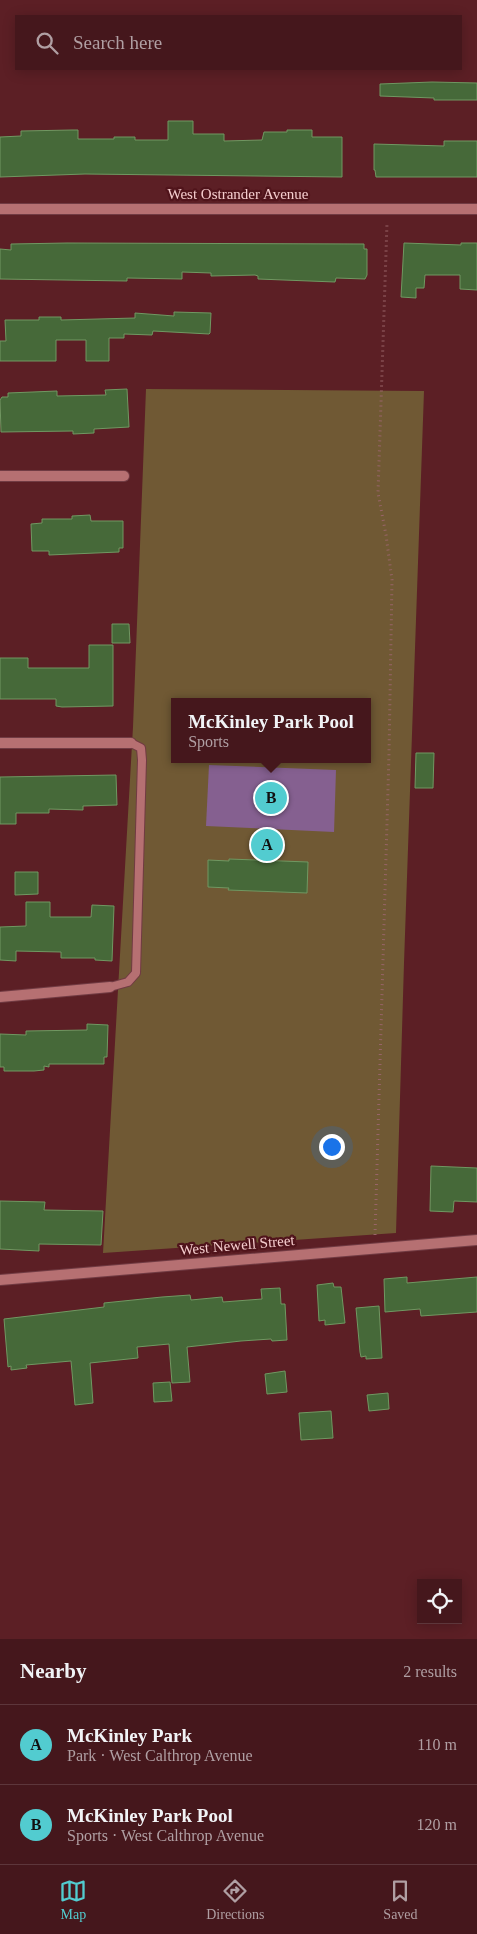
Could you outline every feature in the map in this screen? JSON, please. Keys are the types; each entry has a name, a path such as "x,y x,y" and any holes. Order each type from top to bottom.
{"street":[{"name":"West Ostrander Avenue","path":"0,209 477,209"},
{"path":"0,476 124,476"},
{"path":"0,743 131,742"},
{"path":"0,997 110,987"},
{"name":"West Newell Street","path":"0,1280 477,1240"}],"lane":[{"path":"110,987 128,982 136,972 142,760 141,748 131,742"}],"path":[{"path":"374,1248 389,764 392,580 378,493 387,209"}],"shaded area":[{"path":"146,389 424,391 396,1233 103,1253 133,727"},
{"path":"209,765 336,770 334,832 206,826"}],"building":[{"path":"477,83 477,100 434,100 434,98 380,96 380,84"},
{"path":"168,121 193,121 193,134 224,134 224,141 262,140 264,132 287,132 287,130 312,130 312,137 342,137 342,177 85,174 0,177 0,137 21,136 21,131 78,130 78,139 135,137 135,140 168,140"},
{"path":"444,141 477,141 477,177 376,177 374,170 374,144 444,146"},
{"path":"404,243 461,245 461,243 477,243 477,290 460,289 460,275 425,275 424,288 416,288 416,298 401,297"},
{"path":"11,244 364,244 364,249 367,249 367,275 365,279 336,278 335,282 258,279 258,276 255,275 211,276 211,273 182,272 182,279 127,278 127,281 0,279 0,249 11,250"},
{"path":"174,312 211,313 210,333 153,331 152,335 124,334 124,338 109,338 109,361 86,361 86,340 56,340 56,361 0,361 0,341 6,341 5,320 39,320 39,317 61,317 61,320 135,318 135,313 174,316"},
{"path":"127,389 129,427 94,429 94,433 73,434 73,431 1,432 0,400 2,397 8,397 8,393 57,391 57,396 106,395 105,390"},
{"path":"90,515 91,521 123,521 123,548 119,548 119,552 49,555 49,551 32,551 31,524 42,523 42,519 72,519 72,516"},
{"path":"112,624 129,624 130,643 112,643"},
{"path":"89,645 113,645 113,706 62,707 56,706 56,699 0,699 0,658 28,658 28,668 89,668"},
{"path":"416,753 434,753 433,788 415,788"},
{"path":"116,775 117,805 83,806 83,810 49,809 49,813 16,813 16,824 0,824 0,777"},
{"path":"229,859 308,862 307,893 228,890 229,888 208,887 208,860 229,861"},
{"path":"15,872 38,872 38,894 15,895"},
{"path":"26,902 50,902 50,917 91,917 92,905 114,906 112,961 95,960 95,958 61,958 61,952 16,951 16,961 0,960 0,927 26,926"},
{"path":"87,1024 108,1025 107,1057 104,1057 104,1064 49,1064 49,1067 44,1066 44,1070 34,1071 4,1071 4,1067 0,1067 0,1034 26,1035 26,1031 87,1030"},
{"path":"431,1166 477,1168 477,1202 454,1201 453,1212 430,1211"},
{"path":"0,1201 45,1202 44,1210 103,1211 101,1245 39,1244 39,1251 0,1249"},
{"path":"407,1277 407,1283 477,1277 477,1312 421,1316 420,1309 385,1312 384,1279"},
{"path":"333,1283 334,1287 341,1287 345,1323 325,1325 325,1320 319,1321 317,1285"},
{"path":"280,1288 281,1304 285,1304 287,1340 241,1341 187,1347 190,1382 172,1383 169,1344 137,1347 138,1358 90,1363 93,1403 75,1405 71,1361 26,1365 27,1368 11,1370 11,1366 8,1367 4,1319 104,1307 104,1303 162,1297 190,1295 191,1300 222,1297 223,1302 262,1299 261,1289"},
{"path":"379,1306 382,1358 366,1359 366,1356 361,1357 360,1352 356,1308"},
{"path":"285,1371 287,1392 267,1394 265,1374"},
{"path":"170,1382 172,1401 154,1402 153,1383"},
{"path":"388,1393 389,1409 369,1411 367,1395"},
{"path":"331,1411 333,1438 301,1440 299,1413"}],"place":[{"name":"McKinley Park Pool","path":"271,798"},
{"name":"McKinley Park","path":"267,845"}]}
